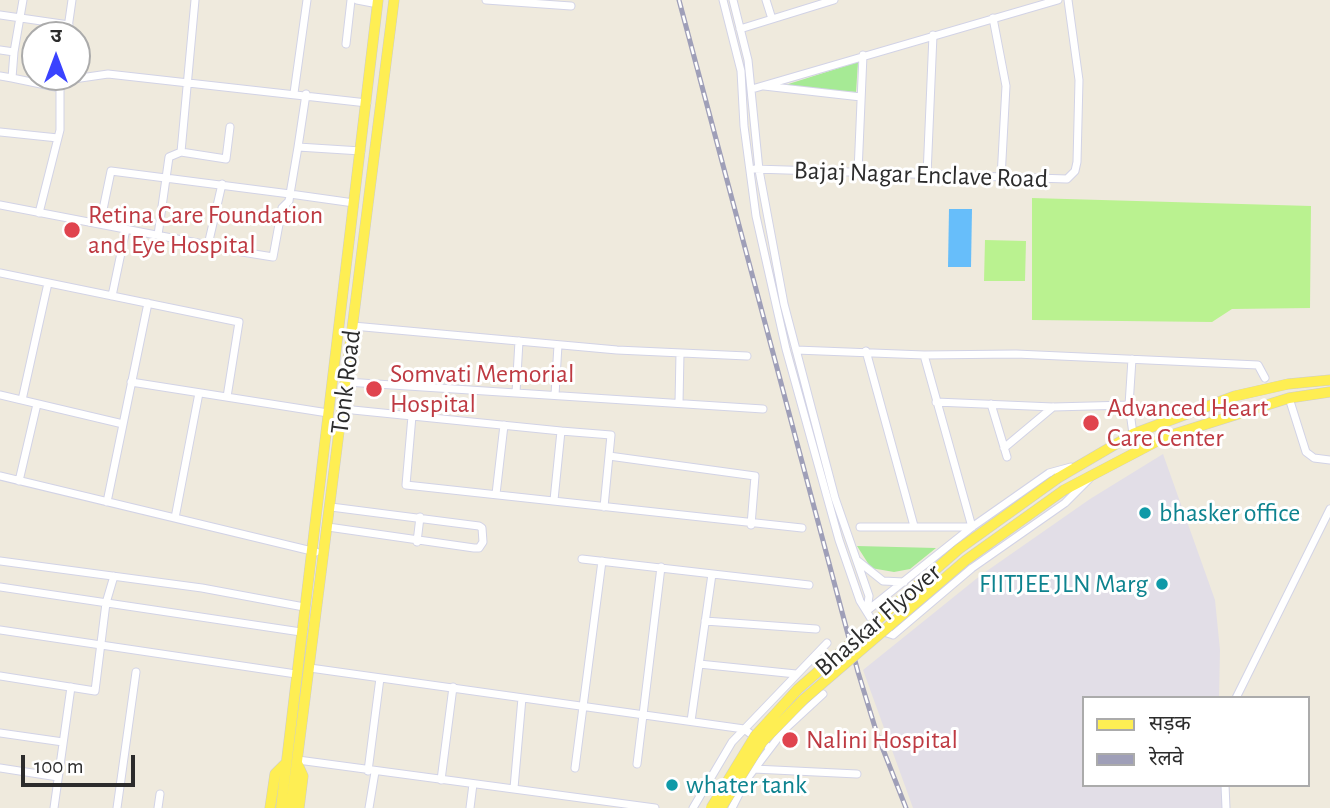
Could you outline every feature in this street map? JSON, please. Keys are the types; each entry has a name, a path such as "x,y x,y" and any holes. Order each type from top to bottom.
{"main road":[{"name":"Tonk Road","path":"291,803 325,555 394,0"},
{"name":"Tonk Road","path":"285,764 378,2"},
{"name":"Bhaskar Flyover","path":"711,808 755,736 798,689 959,550 1058,478 1133,434 1234,396 1288,384 1330,380"},
{"name":"Bhaskar Flyover","path":"721,808 762,742 804,699 966,560 1064,489 1090,473 1165,437 1289,398 1330,392"},
{"path":"281,808 291,803 285,764"},
{"path":"270,808 275,774 285,764"}],"street":[{"path":"12,78 23,0"},
{"path":"69,21 72,0"},
{"path":"181,152 195,0"},
{"path":"294,93 307,0"},
{"path":"346,44 351,0"},
{"path":"357,0 378,2"},
{"path":"486,0 571,6"},
{"path":"723,0 741,71 749,169 769,281 838,540 860,601 878,630 893,635 972,568 1065,503 1088,481 1090,473"},
{"path":"733,0 752,89 759,170 784,304 839,511 869,596 867,611"},
{"path":"766,0 772,19"},
{"path":"740,29 820,2 834,0"},
{"path":"752,89 1058,0"},
{"name":"Bajaj Nagar Enclave Road","path":"749,169 1063,181 1075,171 1079,80 1068,0"},
{"path":"0,15 40,21"},
{"path":"993,18 1006,86 1001,178"},
{"path":"928,174 933,35"},
{"path":"0,50 14,52"},
{"path":"858,172 863,55"},
{"path":"91,77 108,74 187,81 367,103"},
{"path":"0,76 21,79"},
{"path":"761,86 861,97"},
{"path":"38,213 58,138 60,91"},
{"path":"242,252 273,257 282,208 289,201 306,94"},
{"path":"158,235 169,157 181,152 226,159 229,127"},
{"path":"0,132 58,138"},
{"path":"298,147 361,151"},
{"path":"100,224 111,170 355,203"},
{"path":"0,205 208,245 222,184"},
{"path":"112,296 125,229"},
{"path":"0,273 239,322 227,397"},
{"path":"22,400 48,283"},
{"path":"107,502 148,303"},
{"path":"353,326 558,345 747,356"},
{"path":"516,393 519,341"},
{"path":"555,395 558,345"},
{"path":"796,350 923,355 1016,354 1258,365 1265,378"},
{"path":"866,351 914,526"},
{"path":"678,403 680,353"},
{"path":"923,355 972,527"},
{"path":"1132,359 1129,405 1133,434"},
{"path":"131,382 328,413"},
{"path":"346,382 763,408"},
{"path":"176,519 199,393"},
{"path":"0,395 123,424"},
{"path":"1289,398 1306,452 1314,458 1330,460"},
{"path":"936,401 1053,407 1129,405"},
{"path":"19,481 37,404"},
{"path":"991,404 1007,457"},
{"path":"1004,448 1053,407"},
{"path":"343,409 611,435 604,507"},
{"path":"412,416 406,485 554,500 751,525 802,528"},
{"path":"496,494 504,425"},
{"path":"554,500 561,431"},
{"path":"609,456 755,476 751,525"},
{"path":"867,611 972,527 1049,473 1078,465"},
{"path":"0,476 325,555"},
{"path":"328,527 417,542 474,548 479,548 483,542 482,528 479,526 331,507"},
{"path":"1237,696 1330,509"},
{"path":"417,542 420,517"},
{"path":"860,527 972,527"},
{"path":"855,558 883,581 904,582"},
{"path":"582,559 809,585"},
{"path":"0,561 114,576 304,607"},
{"path":"575,768 602,561"},
{"path":"637,764 661,567"},
{"path":"691,721 712,574"},
{"path":"0,676 95,691 106,603 114,576"},
{"path":"0,587 301,632"},
{"path":"705,621 816,629"},
{"path":"0,630 296,674"},
{"path":"693,808 732,742 827,643"},
{"path":"699,664 796,674"},
{"path":"310,668 744,729 770,748"},
{"path":"117,808 136,672"},
{"path":"369,808 380,678"},
{"path":"54,808 71,687"},
{"path":"441,780 453,687"},
{"path":"732,808 754,769 784,730 823,694"},
{"path":"514,788 522,698"},
{"path":"0,733 63,742"},
{"path":"298,762 655,808"},
{"path":"0,768 58,777"},
{"path":"754,769 857,774"},
{"path":"470,808 473,784"},
{"path":"1225,787 1226,808"},
{"path":"158,808 160,794"},
{"path":"587,808 588,799"}],"shaded area":[{"path":"1163,454 1215,600 1220,650 1219,696 1082,696 1082,787 1221,787 1223,808 913,808 863,670 981,575 1090,499"}],"green space":[{"path":"858,62 856,92 779,87"},
{"path":"1032,198 1311,206 1310,308 1232,309 1212,322 1032,320"},
{"path":"985,240 1026,241 1025,281 984,281"},
{"path":"857,546 936,548 910,569 894,572 871,568"}],"water":[{"path":"949,209 972,209 971,267 948,267"}],"railway":[{"path":"679,0 858,672 877,734 906,808"}],"place":[{"name":"Retina Care Foundation and Eye Hospital","path":"72,230"},
{"name":"Somvati Memorial Hospital","path":"374,389"},
{"name":"Advanced Heart Care Center","path":"1091,423"},
{"name":"bhasker office","path":"1145,513"},
{"name":"FIITJEE JLN Marg","path":"1162,584"},
{"name":"Nalini Hospital","path":"790,740"},
{"name":"whater tank","path":"672,785"}]}
